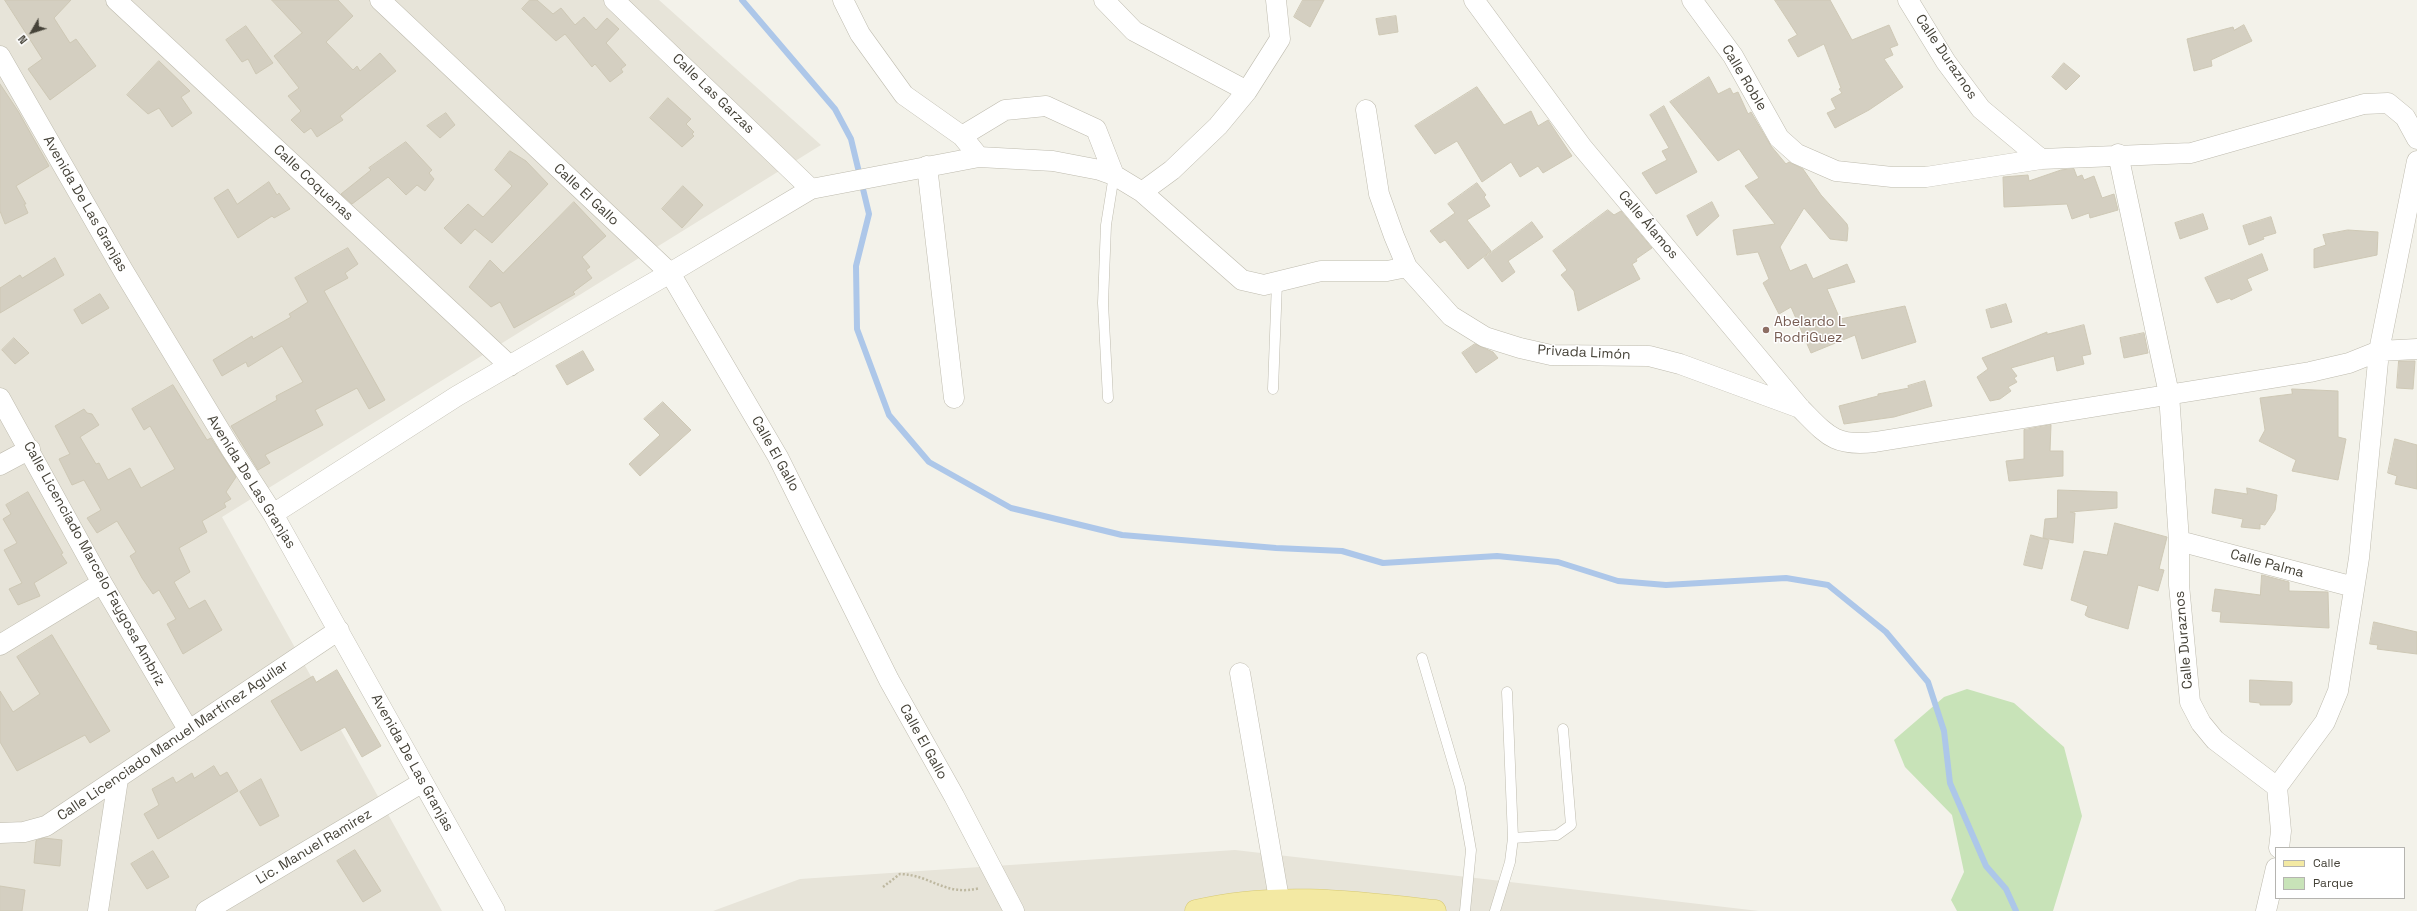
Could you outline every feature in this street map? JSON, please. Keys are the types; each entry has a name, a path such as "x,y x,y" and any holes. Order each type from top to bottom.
{"main road":[{"path":"1196,911 1226,904 1279,899 1435,911"}],"street":[{"name":"Calle Coquenas","path":"116,0 510,366"},
{"name":"Calle El Gallo","path":"380,0 670,273 778,457 889,680 954,796 997,883 1014,911"},
{"name":"Calle Las Garzas","path":"614,0 811,189"},
{"path":"843,0 860,34 904,95 962,136 978,158"},
{"path":"1104,0 1134,31 1247,91"},
{"path":"1142,192 1172,170 1218,126 1247,91 1280,39 1276,0"},
{"name":"Calle Álamos","path":"1474,0 1582,147 1800,408 1823,432 1835,440 1854,445 2168,394"},
{"name":"Calle Roble","path":"1692,0 1733,56 1779,138 1797,154 1836,171 1892,177 1926,177 2041,159 2118,154 2153,156 2210,149 2364,104 2388,103 2405,117 2417,139"},
{"name":"Calle Duraznos","path":"1908,0 1946,62 1981,110 2041,159"},
{"name":"Avenida De Las Granjas","path":"0,56 124,272 272,514 339,630 495,911"},
{"path":"962,136 1005,110 1046,106 1096,129 1114,175"},
{"name":"Privada Limón","path":"1366,110 1379,194 1407,267 1451,316 1485,337 1520,348 1552,355 1649,356 1680,364 1800,408"},
{"name":"Calle Duraznos","path":"2118,154 2168,394 2180,541 2179,585 2190,702 2201,723 2215,740 2277,787"},
{"path":"272,514 457,396 670,273 811,189 927,166 978,158 1054,161 1114,175 1142,192 1212,251 1242,280 1264,285 1321,271 1387,271 1407,267"},
{"path":"2279,847 2281,831 2277,787 2325,722 2338,691 2359,558 2379,350 2417,170 2417,162"},
{"path":"927,166 954,398"},
{"path":"2168,394 2310,372 2349,363 2379,350 2417,349"},
{"name":"Calle Licenciado Marcelo Faygosa Ambriz","path":"0,398 30,449 102,583 189,731"},
{"path":"0,465 30,449"},
{"name":"Calle Palma","path":"2180,541 2354,587"},
{"path":"0,645 102,583"},
{"name":"Calle Licenciado Manuel Martínez Aguilar","path":"0,833 24,832 46,826 339,630"},
{"path":"1240,674 1279,899"},
{"path":"98,911 118,779"},
{"name":"Lic. Manuel Ramirez","path":"206,911 423,782"},
{"path":"2266,911 2275,872"}],"lane":[{"path":"1108,398 1103,303 1106,225 1114,175"},
{"path":"1273,389 1277,282"},
{"path":"1422,658 1460,787 1471,850 1465,911"},
{"path":"1495,911 1510,862 1513,838 1507,692"},
{"path":"1513,838 1557,835 1571,825 1563,728"}],"path":[{"path":"883,888 900,874 911,874 945,889 963,892 997,883"}],"shaded area":[{"path":"0,0 659,0 821,145 222,517 442,911 0,911"},
{"path":"1235,850 1759,911 713,911 800,879"}],"green space":[{"path":"1967,689 2014,703 2064,747 2082,816 2053,911 1957,911 1951,900 1964,872 1952,815 1905,767 1894,740 1944,697"}],"building":[{"path":"5,0 71,0 54,18 70,43 76,39 96,66 50,100 28,69 42,59"},
{"path":"272,0 338,0 353,16 326,42 353,70 357,66 360,71 380,53 396,71 340,116 343,120 317,137 311,128 304,133 291,120 301,111 288,96 299,88 274,56 302,33"},
{"path":"530,0 537,0 553,14 561,8 575,25 584,17 596,30 607,18 619,29 606,43 626,65 621,69 623,72 610,82 595,64 592,67 565,34 556,41 522,9"},
{"path":"1303,0 1324,0 1310,27 1294,17"},
{"path":"1775,0 1830,0 1852,40 1889,25 1898,45 1890,48 1893,55 1884,59 1903,87 1869,110 1835,128 1827,113 1836,109 1831,99 1842,93 1839,89 1841,88 1824,44 1798,57 1788,40 1797,35"},
{"path":"1396,16 1398,32 1379,35 1376,19"},
{"path":"2244,25 2252,41 2211,60 2212,66 2194,71 2187,39 2233,27 2234,30"},
{"path":"246,26 273,63 256,74 248,59 242,62 226,40"},
{"path":"159,61 190,91 181,97 192,113 172,127 159,108 148,114 127,95"},
{"path":"2064,63 2080,76 2066,90 2052,77"},
{"path":"1709,77 1718,94 1730,88 1733,94 1738,92 1748,114 1751,112 1771,146 1786,164 1789,162 1803,169 1821,195 1847,224 1847,241 1830,239 1804,208 1780,247 1790,271 1806,264 1813,279 1847,264 1855,282 1827,289 1840,319 1905,306 1916,342 1862,359 1855,335 1811,353 1791,307 1779,314 1763,283 1769,279 1758,252 1737,255 1733,230 1775,224 1745,186 1759,178 1739,149 1718,161 1670,102"},
{"path":"0,84 18,111 49,166 16,186 26,204 24,204 28,213 5,224 0,211"},
{"path":"1477,87 1504,125 1531,111 1538,126 1548,120 1572,156 1543,173 1538,166 1520,177 1511,162 1482,182 1457,141 1435,154 1415,126"},
{"path":"668,98 691,119 686,124 694,132 692,134 694,136 682,147 650,118"},
{"path":"1664,106 1697,172 1656,194 1642,173 1667,160 1662,151 1669,148 1650,115"},
{"path":"446,113 455,125 440,138 427,126"},
{"path":"406,142 432,170 429,173 434,179 425,191 417,185 406,195 388,177 352,204 341,194 371,170 369,168"},
{"path":"510,151 526,161 548,184 492,243 475,229 461,244 444,228 468,204 483,217 512,186 495,170"},
{"path":"2074,169 2077,177 2082,175 2084,180 2094,176 2102,198 2114,194 2118,210 2090,218 2089,213 2072,219 2067,204 2004,207 2003,177 2028,175 2029,181 2061,170"},
{"path":"269,182 277,195 279,193 290,209 274,218 272,216 238,238 214,198 228,189 237,204"},
{"path":"1477,183 1486,195 1484,197 1490,206 1467,220 1491,251 1468,269 1445,240 1440,243 1430,231 1455,213 1448,204"},
{"path":"683,186 703,205 682,228 662,209"},
{"path":"574,202 606,236 582,257 590,267 586,270 592,278 573,292 575,294 514,328 500,302 491,307 469,287 490,260 503,273"},
{"path":"1712,202 1719,216 1697,236 1687,216"},
{"path":"1608,210 1614,215 1621,211 1652,248 1636,259 1637,261 1632,264 1640,279 1578,311 1574,291 1561,275 1567,270 1553,251"},
{"path":"2203,214 2208,229 2180,239 2175,223"},
{"path":"2271,217 2276,233 2263,237 2264,239 2249,245 2243,226"},
{"path":"1532,222 1543,237 1508,261 1515,272 1502,282 1484,258"},
{"path":"2348,230 2378,232 2377,255 2314,268 2314,249 2326,245 2323,235"},
{"path":"348,248 358,264 345,273 348,278 324,291 385,400 369,409 357,388 315,410 323,425 265,455 270,463 258,470 231,426 277,400 276,396 303,382 282,346 248,367 246,362 222,376 213,360 252,336 253,339 291,317 289,314 308,302 295,278"},
{"path":"2262,254 2268,270 2247,279 2252,290 2231,300 2230,298 2217,303 2205,278"},
{"path":"55,258 64,275 0,313 0,288 20,275 22,278"},
{"path":"100,294 109,308 82,324 74,310"},
{"path":"2006,304 2012,322 1991,328 1986,310"},
{"path":"2084,325 2091,354 2082,356 2084,364 2057,371 2054,356 2011,368 2017,376 2014,378 2017,382 2008,387 2011,391 2000,399 1990,401 1977,377 1988,369 1982,358 2047,332 2047,334"},
{"path":"2144,333 2148,353 2124,358 2120,338"},
{"path":"14,338 29,353 15,364 2,350"},
{"path":"1475,344 1493,352 1498,358 1476,373 1462,353"},
{"path":"583,351 594,370 567,385 556,366"},
{"path":"2399,361 2415,361 2413,389 2397,388"},
{"path":"1925,381 1932,406 1894,417 1844,424 1839,406 1878,396 1878,394 1909,388 1908,386"},
{"path":"173,385 207,440 211,438 236,477 226,492 231,499 224,503 226,507 202,521 207,532 179,548 190,572 174,582 189,609 205,600 222,630 183,654 167,624 176,619 159,590 153,594 142,578 130,556 136,552 117,521 97,533 87,518 101,510 84,480 72,485 59,459 70,454 55,426 84,409 87,413 92,414 99,425 80,437 96,464 99,463 108,480 130,468 141,488 175,469 150,426 144,430 132,409"},
{"path":"2292,389 2338,391 2338,437 2346,439 2338,480 2292,471 2296,460 2259,441 2265,430 2260,398 2292,394"},
{"path":"663,402 691,430 640,476 629,464 660,435 644,419"},
{"path":"2051,425 2050,451 2063,451 2063,476 2009,481 2006,461 2024,459 2024,430"},
{"path":"2395,439 2417,445 2417,489 2395,484 2397,476 2388,473"},
{"path":"2247,488 2277,495 2275,510 2265,525 2260,524 2260,529 2241,527 2243,519 2212,513 2215,489 2247,494"},
{"path":"2058,490 2117,492 2117,508 2070,512 2075,513 2073,543 2043,538 2045,519 2057,518"},
{"path":"28,492 63,553 61,554 67,563 34,583 40,596 18,605 9,589 22,583 4,550 17,543 3,519 11,514 6,505"},
{"path":"2115,523 2167,537 2159,569 2164,570 2158,591 2138,585 2128,629 2088,617 2085,615 2088,606 2071,600 2084,551 2107,555"},
{"path":"2031,535 2049,540 2042,569 2024,565"},
{"path":"2262,575 2289,582 2289,591 2328,592 2329,628 2220,622 2221,612 2212,611 2215,589 2260,595"},
{"path":"2374,622 2417,632 2417,654 2377,649 2378,645 2370,644"},
{"path":"52,635 110,731 90,743 85,735 17,771 0,742 0,691 13,712 40,694 17,657"},
{"path":"337,670 381,746 362,757 345,727 301,751 271,701 313,676 316,682"},
{"path":"2250,680 2292,682 2292,702 2290,705 2260,705 2260,703 2250,702"},
{"path":"214,766 220,776 227,772 238,791 158,839 144,814 159,805 152,789 173,777 176,783 192,773 194,778"},
{"path":"261,779 279,816 260,826 240,792"},
{"path":"44,838 62,840 60,866 34,863 36,841"},
{"path":"355,850 381,891 363,902 337,861"},
{"path":"153,851 169,877 147,889 131,864"},
{"path":"0,886 25,890 22,911 0,911"}],"waterway":[{"path":"742,0 835,109 851,139 869,214 856,266 857,329 889,415 929,462 1011,508 1122,535 1276,548 1342,551 1383,563 1497,556 1558,562 1618,581 1666,585 1786,578 1828,585 1886,632 1928,682 1944,731 1950,783 1986,866 2006,889 2016,911"}],"place":[{"name":"Abelardo L RodriGuez","path":"1766,330"}]}
